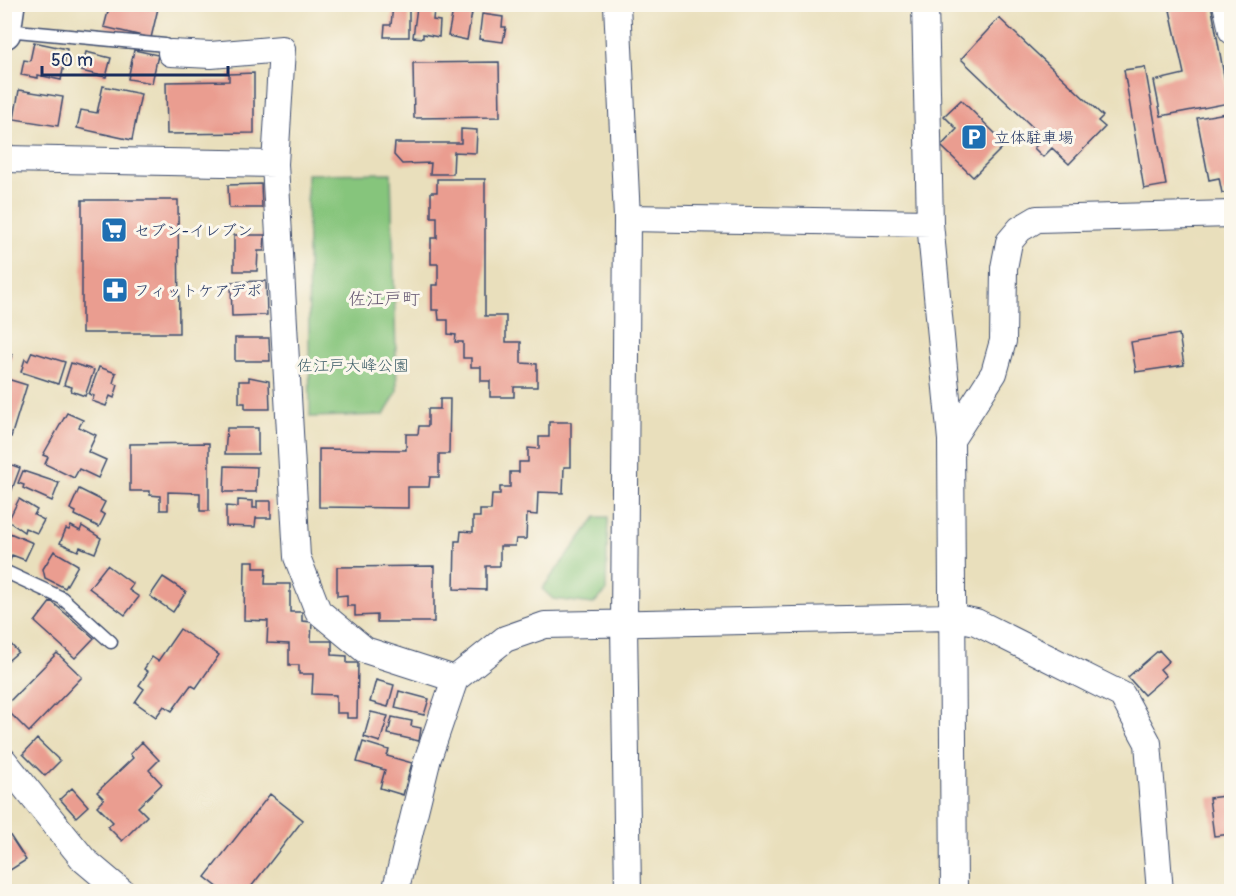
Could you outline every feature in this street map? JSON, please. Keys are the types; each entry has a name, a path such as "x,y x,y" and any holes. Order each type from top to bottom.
{"main road":[{"path":"5,31 8,4"}],"street":[{"path":"617,4 627,218 624,625 628,891"},
{"path":"925,4 930,223 951,440 954,891"},
{"path":"1226,4 1232,31"},
{"path":"171,53 211,54 282,49 275,165 297,557 318,611 365,650 455,679"},
{"path":"4,159 275,165"},
{"path":"951,440 994,373 1003,341 1006,259 1009,242 1020,229 1037,219 1232,214"},
{"path":"627,218 930,223"},
{"path":"395,891 428,758 455,679 505,639 545,625 952,617 976,622 1122,696 1148,743 1160,891"},
{"path":"4,761 84,860 122,891"}],"lane":[{"path":"5,31 165,45 171,53"},
{"path":"4,571 62,598 111,642"}],"green space":[{"name":"佐江戸大峰公園","path":"391,173 397,392 384,415 310,417 307,174"},
{"path":"596,517 608,517 606,592 593,604 553,599 542,589"}],"building":[{"path":"110,4 159,4 151,38 104,27"},
{"path":"451,4 474,4 473,10"},
{"path":"482,4 503,4 502,9"},
{"path":"1211,4 1229,103 1161,116 1154,81 1184,74 1170,10"},
{"path":"393,5 409,6 409,37 384,37 385,25 391,25"},
{"path":"417,7 434,9 433,20 440,21 439,37 423,34 423,38 413,37"},
{"path":"453,10 472,13 467,40 448,36"},
{"path":"482,14 503,17 502,27 506,27 503,42 479,39"},
{"path":"999,18 1103,116 1098,121 1105,127 1069,164 1052,148 1043,157 1034,148 1044,138 961,59"},
{"path":"34,42 67,49 61,80 38,75 38,78 21,75 24,60 30,61"},
{"path":"134,50 158,55 152,83 128,79"},
{"path":"86,52 111,58 106,77 81,71"},
{"path":"499,62 500,117 414,118 413,63"},
{"path":"1145,67 1166,185 1144,189 1124,70"},
{"path":"254,73 254,133 167,134 166,82 229,81 229,74"},
{"path":"103,86 141,94 132,140 77,128 81,110 97,113"},
{"path":"19,90 63,97 58,126 14,119"},
{"name":"立体駐車場","path":"961,100 1006,144 973,177 941,146 957,129 944,116"},
{"path":"1232,112 1232,192 1222,193 1219,178 1209,180 1197,118"},
{"path":"461,129 477,130 476,153 454,152 453,174 430,174 431,163 402,164 394,155 395,143 461,143"},
{"path":"437,179 485,179 485,316 506,316 506,342 521,342 521,363 537,364 537,387 514,387 514,397 490,397 490,381 481,381 481,367 471,367 471,358 463,358 463,342 455,342 456,335 448,334 448,320 439,320 438,310 432,310 432,285 438,285 438,264 431,264 431,238 437,238 437,217 431,217 431,192 437,192"},
{"path":"261,184 262,208 229,208 228,185"},
{"path":"82,200 178,200 179,333 82,333"},
{"path":"234,235 265,235 264,251 258,251 257,271 234,271"},
{"path":"266,281 267,315 232,316 231,282"},
{"path":"1179,334 1184,365 1136,372 1131,342"},
{"path":"235,338 269,338 270,361 235,361"},
{"path":"4,352 12,355 7,368 4,367"},
{"path":"32,352 65,362 58,384 21,372 25,359 28,361"},
{"path":"71,363 94,370 85,396 71,391 72,387 64,385"},
{"path":"99,367 116,373 113,383 118,385 114,398 110,396 106,406 92,401 94,396 89,394"},
{"path":"249,377 269,381 270,409 245,409 245,403 239,403 239,381 249,381"},
{"path":"4,378 27,385 11,437 4,434"},
{"path":"440,399 450,399 449,454 439,454 439,477 430,477 429,487 408,487 408,508 319,507 319,449 406,450 406,434 418,434 419,426 428,426 428,409 440,409"},
{"path":"67,413 83,420 79,427 96,435 88,452 106,460 98,478 79,469 74,478 45,464 48,457 43,455"},
{"path":"549,422 571,422 571,467 564,467 563,493 538,492 537,515 527,514 526,539 516,539 515,546 500,546 500,566 486,566 486,590 454,589 455,541 460,541 461,531 473,532 473,517 480,517 480,510 491,510 492,494 500,494 500,487 510,487 510,472 519,472 519,462 528,462 528,448 539,449 539,437 549,437"},
{"path":"227,428 258,428 258,454 225,454"},
{"path":"209,443 209,511 200,511 200,493 168,492 168,510 160,510 160,496 150,495 150,491 130,491 130,444"},
{"path":"4,462 20,468 10,495 4,493"},
{"path":"225,466 257,467 256,492 224,492"},
{"path":"23,471 59,483 52,501 23,488 24,485 18,483"},
{"path":"79,489 105,502 100,512 105,515 99,527 75,515 76,512 70,509"},
{"path":"19,499 37,510 34,515 44,520 37,533 25,528 24,532 8,521"},
{"path":"238,500 253,501 253,508 257,508 257,501 271,501 271,518 256,518 255,527 226,526 226,506 238,507"},
{"path":"71,526 80,531 82,526 101,538 95,553 80,547 78,551 60,543 66,529 69,530"},
{"path":"5,531 33,543 25,560 12,555 10,561 4,559"},
{"path":"54,551 78,565 65,588 45,578 43,569"},
{"path":"245,561 254,561 254,568 266,568 265,584 290,584 290,612 302,612 302,621 312,622 311,641 332,641 332,655 347,656 347,663 358,663 357,718 347,718 347,713 336,713 336,695 312,694 313,674 299,674 299,665 289,665 289,644 267,643 268,621 244,620"},
{"path":"107,565 133,584 129,590 139,597 125,615 89,588"},
{"path":"434,566 434,622 377,622 377,615 355,616 355,606 347,606 347,595 337,596 337,567"},
{"path":"163,577 186,592 173,612 150,596"},
{"path":"51,601 94,638 75,658 35,622"},
{"path":"180,629 219,655 196,688 191,685 172,711 164,706 156,717 135,702 144,689 139,685 148,672 144,669 152,657 158,661"},
{"path":"4,637 18,652 4,664"},
{"path":"1159,650 1169,661 1160,669 1166,676 1144,695 1128,677"},
{"path":"57,653 82,677 29,732 4,707"},
{"path":"376,680 394,685 388,707 370,702"},
{"path":"399,691 429,699 424,715 395,708"},
{"path":"371,712 388,716 380,742 364,737"},
{"path":"392,717 412,721 411,726 421,728 419,741 388,734"},
{"path":"37,739 60,761 45,776 23,754"},
{"path":"142,742 159,760 149,770 162,784 138,807 147,816 122,841 108,827 113,822 97,806 104,799 97,792 133,758 130,754"},
{"path":"363,742 389,750 387,756 412,763 403,795 380,788 385,770 357,762"},
{"path":"72,788 88,806 76,817 60,799"},
{"path":"270,794 303,820 247,892 224,892 205,877"},
{"path":"1232,795 1232,834 1214,836 1209,798"},
{"path":"7,831 26,860 4,874 4,833"}],"place":[{"name":"立体駐車場","path":"974,137"},
{"name":"セブン-イレブン","path":"114,230"},
{"name":"フィットケアデポ","path":"115,290"}],"district":[{"name":"佐江戸町","path":"384,299"}]}
